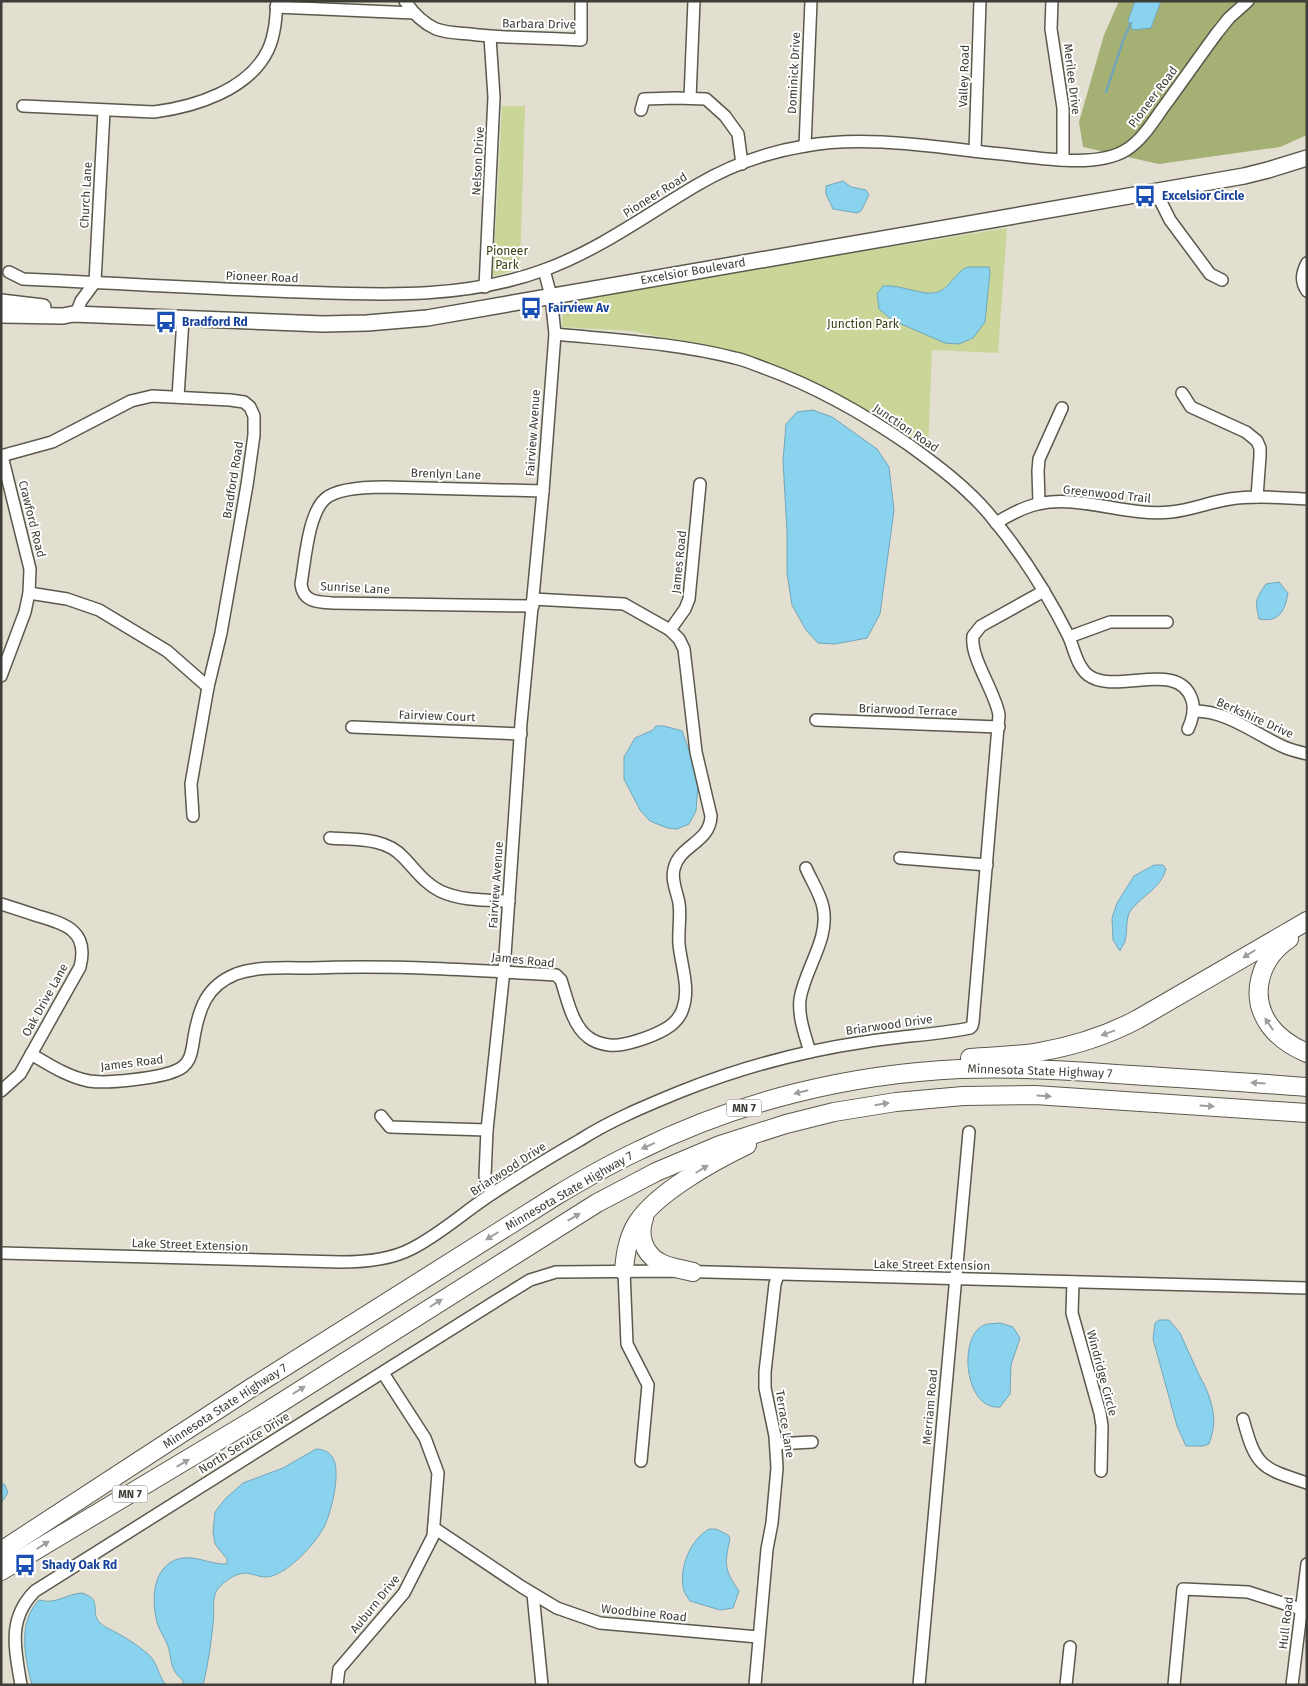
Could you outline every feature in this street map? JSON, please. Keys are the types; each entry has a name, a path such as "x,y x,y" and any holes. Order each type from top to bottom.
{"highway":[{"path":"829,1085 903,1066 1039,1052 1099,1036 1138,1020 1307,921"},
{"path":"1307,930 1282,944 1274,951 1264,966 1258,989 1262,1011 1269,1025 1287,1042 1307,1054"},
{"name":"Minnesota State Highway 7","path":"1,1551 251,1388 547,1201 641,1149 705,1122 781,1097 829,1085 921,1072 1010,1068 1307,1087"},
{"name":"Minnesota State Highway 7","path":"1,1571 236,1431 547,1233 624,1188 664,1168 720,1145 786,1124 834,1112 906,1100 994,1095 1074,1097 1307,1114"},
{"path":"624,1272 630,1238 638,1222 648,1210 670,1191 706,1166 767,1136 834,1112"},
{"path":"648,1210 641,1233 642,1240 649,1253 659,1262 693,1272"},
{"path":"1,1543 37,1520 130,1468"}],"main road":[{"name":"Excelsior Boulevard","path":"1,315 63,316 74,314 316,324 367,323 447,315 1244,176 1307,158"},
{"name":"Excelsior Boulevard","path":"1,302 64,309 74,314"}],"street":[{"path":"405,1 414,13 436,28 449,32 490,36"},
{"name":"Barbara Drive","path":"490,36 581,40 581,1"},
{"path":"690,98 694,1"},
{"name":"Dominick Drive","path":"805,146 811,1"},
{"name":"Valley Road","path":"975,151 980,1"},
{"name":"Merilee Drive","path":"1052,1 1051,29 1063,108 1063,160"},
{"name":"Pioneer Road","path":"9,272 23,279 263,291 431,294 485,287 544,270 611,238 699,184 742,164 805,146 860,142 1063,160 1098,160 1114,156 1129,149 1145,134 1223,25 1248,1"},
{"path":"23,106 154,112 195,105 232,87 260,63 273,37 276,4 414,13"},
{"name":"Nelson Drive","path":"485,287 494,97 490,36"},
{"path":"641,110 644,100 706,99 725,116 738,134 742,164"},
{"name":"Church Lane","path":"95,282 104,110"},
{"path":"1158,191 1160,200 1170,220 1210,274 1222,280"},
{"path":"1307,263 1302,275 1302,284 1307,291"},
{"name":"Fairview Avenue","path":"491,1194 485,1176 487,1130 504,970 520,734 543,491 555,334 551,296 544,270"},
{"path":"74,314 95,282"},
{"path":"178,397 182,319"},
{"name":"Junction Road","path":"555,334 684,347 736,358 787,376 828,394 890,432 969,493 996,523 1035,575 1069,637 1080,666 1088,675 1096,680 1170,680 1180,683 1190,694 1193,711"},
{"path":"1182,393 1191,406 1246,432 1257,441 1260,448 1260,456 1257,497"},
{"name":"Bradford Road","path":"1,456 52,442 131,401 152,396 230,400 244,402 250,407 254,416 254,435 221,633 208,687 191,784 193,816"},
{"path":"1039,503 1039,459 1062,408"},
{"name":"Crawford Road","path":"1,456 30,569 29,593 25,612 1,676"},
{"name":"James Road","path":"31,1054 69,1075 90,1081 105,1082 164,1074 177,1070 185,1065 190,1058 198,1012 204,1000 219,984 235,975 254,970 357,967 504,970 556,975 560,980 578,1026 588,1037 603,1044 618,1045 656,1034 672,1024 683,1009 686,990 679,945 679,906 673,872 679,858 708,831 711,824 711,816 696,752 684,649 679,639 670,630 685,609 689,599 700,484"},
{"name":"Brenlyn Lane","path":"349,490 385,486 543,491"},
{"name":"Sunrise Lane","path":"349,490 326,498 318,506 306,553 302,592 306,598 318,602 332,603 624,604 670,630"},
{"name":"Greenwood Trail","path":"996,523 1013,513 1039,503 1063,501 1148,513 1170,512 1228,499 1257,497 1307,499"},
{"name":"Briarwood Drive","path":"378,1259 410,1250 491,1194 582,1138 684,1090 810,1052 862,1042 966,1029 972,1026 999,715 973,649 973,636 981,626 1044,591"},
{"path":"29,593 67,599 99,610 167,651 208,687"},
{"path":"1069,637 1110,622 1167,622"},
{"path":"1188,729 1192,721 1193,711"},
{"name":"Berkshire Drive","path":"1193,711 1204,711 1226,718 1284,747 1307,754"},
{"name":"Briarwood Terrace","path":"816,720 998,727"},
{"name":"Fairview Court","path":"352,727 520,734"},
{"path":"330,838 370,841 394,848 422,878 450,895 463,898 509,901"},
{"path":"900,858 987,865"},
{"path":"806,868 823,907 820,940 800,999 801,1020 810,1052"},
{"name":"Oak Drive Lane","path":"1,904 62,923 71,928 78,936 82,947 80,967 20,1074 1,1091"},
{"path":"381,1116 390,1127 487,1130"},
{"name":"Merriam Road","path":"919,1685 970,1132"},
{"name":"Lake Street Extension","path":"1,1253 341,1262 378,1259"},
{"name":"Lake Street Extension","path":"556,1272 693,1272 1307,1288"},
{"name":"North Service Drive","path":"21,1685 15,1628 20,1609 35,1591 530,1280 556,1272"},
{"path":"624,1272 627,1344 648,1385 641,1461"},
{"name":"Terrace Lane","path":"755,1685 758,1637 776,1486 776,1444 767,1404 765,1372 775,1284 778,1275"},
{"name":"Windridge Circle","path":"1073,1282 1072,1313 1102,1426 1101,1471"},
{"name":"Auburn Drive","path":"337,1685 339,1669 404,1593 433,1536 438,1473 426,1438 383,1374"},
{"path":"1243,1419 1252,1450 1259,1460 1274,1471 1307,1483"},
{"path":"776,1444 812,1442"},
{"name":"Woodbine Road","path":"434,1528 557,1608 600,1623 758,1637"},
{"name":"Hull Road","path":"1292,1685 1304,1610 1307,1564"},
{"path":"1174,1685 1183,1589 1248,1592 1304,1610"},
{"path":"534,1594 542,1685"},
{"path":"1066,1685 1070,1647"}],"green space":[{"path":"1119,1 1307,1 1307,135 1280,147 1159,164 1083,147 1079,122 1104,35"},
{"name":"Pioneer Park","path":"502,106 525,106 520,269 493,276"},
{"name":"Junction Park","path":"1007,228 998,353 932,350 928,452 910,439 811,380 724,351 633,331 562,327 563,306 565,303 648,286"}],"water":[{"path":"1135,1 1161,1 1151,28 1133,30 1128,21"},
{"path":"843,181 851,187 866,190 869,195 861,211 857,213 833,209 826,194 826,186"},
{"path":"968,267 989,267 990,272 985,322 973,338 959,344 945,343 892,320 879,309 877,294 883,286 926,293 938,292"},
{"path":"813,410 832,417 877,449 889,467 894,510 880,614 867,638 835,644 818,643 806,630 792,605 787,573 783,461 786,424 797,412"},
{"path":"1279,582 1288,593 1283,610 1272,619 1259,619 1257,601 1260,594 1266,584"},
{"path":"656,726 664,726 682,731 696,770 698,785 696,811 689,824 677,829 667,828 650,821 640,810 624,779 624,757 635,738 653,730"},
{"path":"1154,865 1163,865 1166,869 1164,876 1129,913 1126,937 1120,951 1113,940 1112,918 1117,903 1134,876"},
{"path":"1159,1320 1169,1320 1180,1333 1209,1396 1214,1420 1209,1444 1186,1446 1177,1426 1153,1339 1155,1323"},
{"path":"1000,1323 1013,1327 1020,1338 1011,1365 1010,1394 1000,1407 988,1405 979,1398 972,1386 968,1357 970,1343 976,1332 986,1324"},
{"path":"316,1449 321,1449 331,1455 336,1466 336,1484 324,1527 302,1556 279,1573 265,1577 242,1573 230,1578 217,1590 214,1598 214,1620 203,1685 183,1685 183,1680 176,1673 172,1665 168,1646 155,1614 155,1589 160,1574 171,1562 178,1559 192,1558 227,1564 227,1559 215,1544 213,1532 215,1512 225,1499 243,1483 283,1468"},
{"path":"1,1482 5,1485 8,1493 1,1503"},
{"path":"709,1529 716,1529 730,1538 726,1560 727,1566 730,1577 739,1591 733,1608 720,1610 690,1601 684,1591 683,1574 687,1556 696,1540"},
{"path":"82,1593 93,1599 97,1619 100,1623 133,1643 152,1658 166,1685 32,1685 25,1652 25,1630 32,1609 39,1600 51,1601"}],"waterway":[{"path":"1106,92 1131,23"}],"place":[{"name":"Excelsior Circle","path":"1145,196"},
{"name":"Fairview Av","path":"531,308"},
{"name":"Bradford Rd","path":"166,322"},
{"name":"Shady Oak Rd","path":"25,1565"}]}
